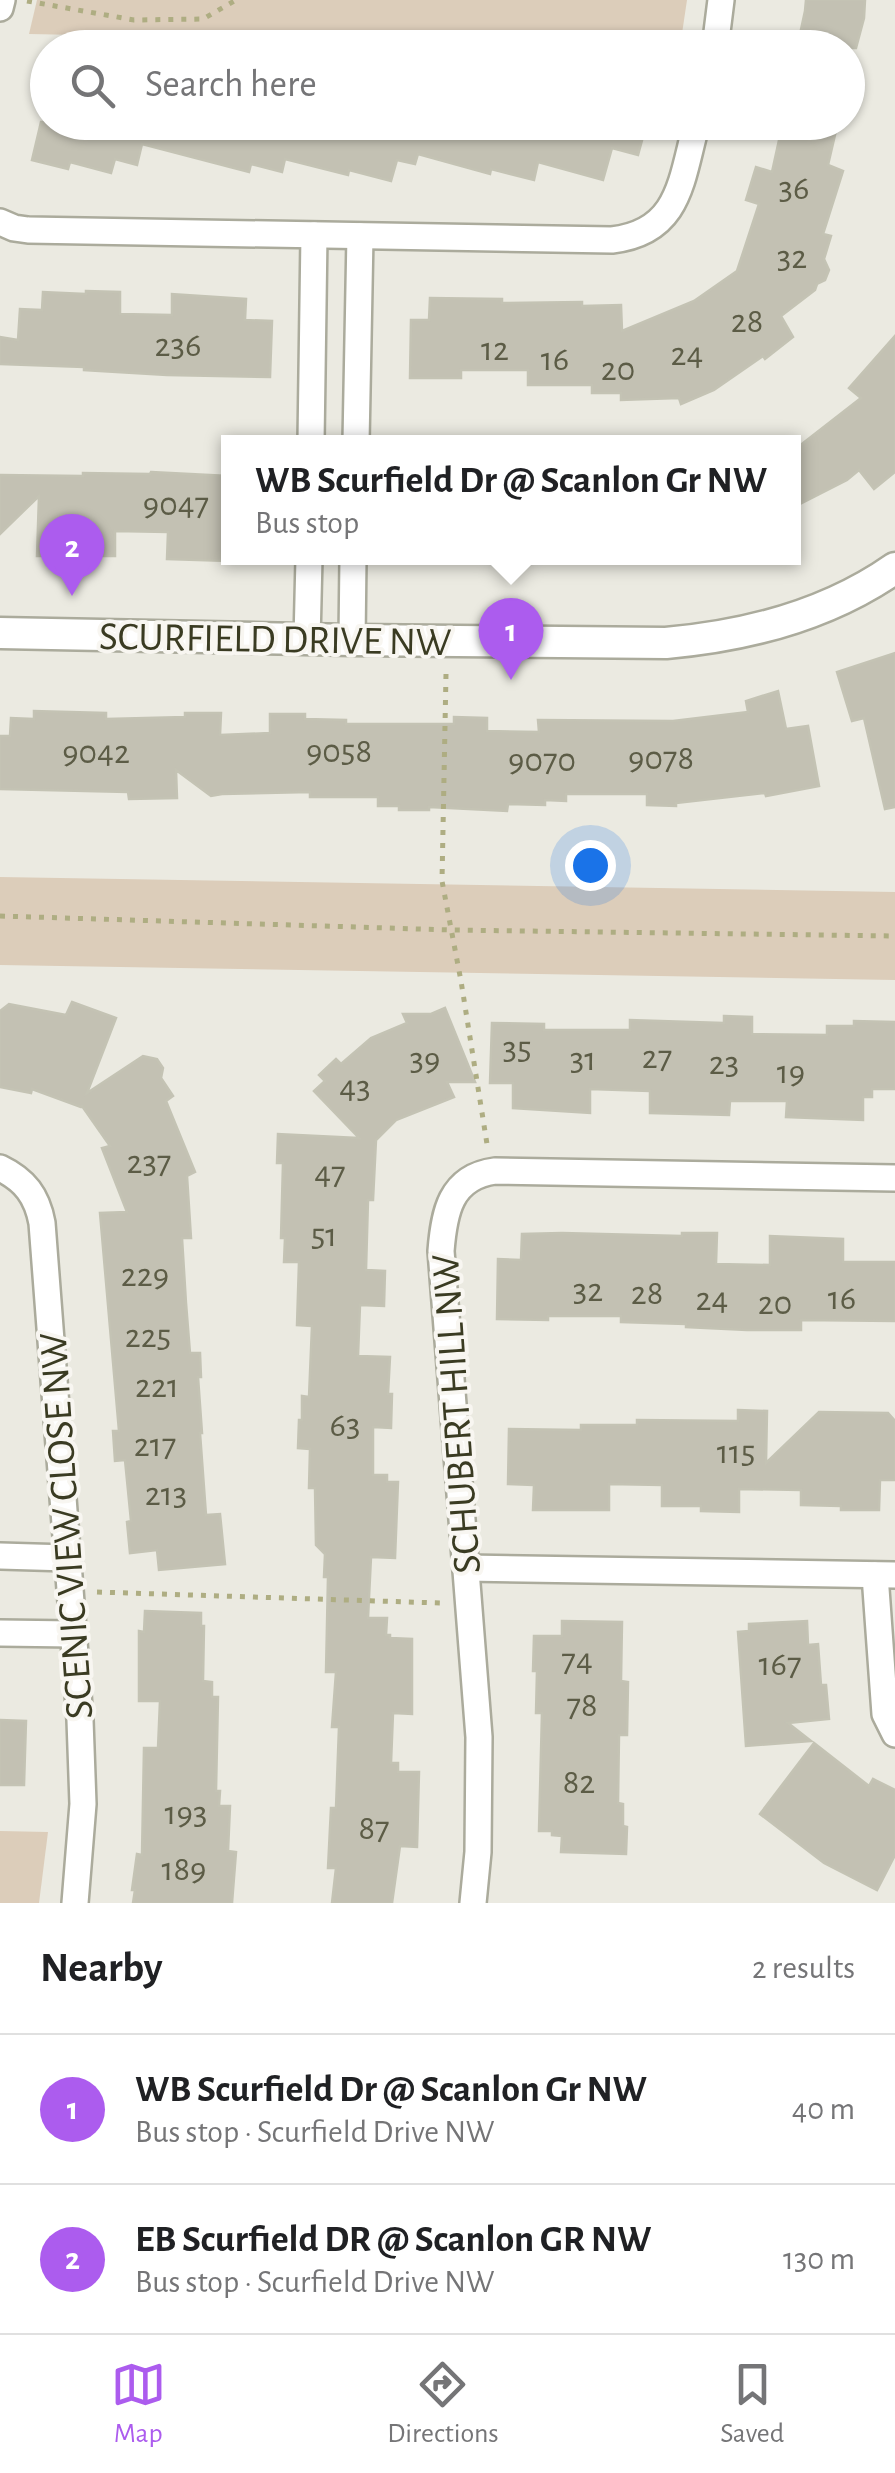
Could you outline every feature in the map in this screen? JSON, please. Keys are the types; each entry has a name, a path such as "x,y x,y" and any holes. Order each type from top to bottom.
{"street":[{"path":"0,8 2,0"},
{"path":"718,30 721,0"},
{"path":"0,222 28,230 633,238 650,230 672,206 692,140"},
{"path":"311,435 314,235"},
{"path":"356,435 360,236"},
{"path":"307,640 309,565"},
{"path":"352,640 353,565"},
{"name":"SCURFIELD DRIVE NW","path":"0,633 666,643 767,627 873,584 895,568"},
{"name":"SCENIC VIEW CLOSE NW","path":"0,1168 26,1184 38,1201 42,1223 83,1804 75,1903"},
{"path":"488,1172 895,1178"},
{"name":"SCHUBERT HILL NW","path":"474,1903 480,1769 441,1251 450,1202 466,1182 488,1172"},
{"path":"0,1556 68,1558"},
{"path":"466,1568 885,1575 885,1714 895,1734"},
{"path":"0,1633 74,1634"}],"path":[{"path":"28,2 134,20 202,19 236,0"},
{"path":"446,674 442,881 487,1132 488,1172"},
{"path":"0,916 452,930 895,936"},
{"path":"70,1591 469,1602"}],"shaded area":[{"path":"37,0 687,0 683,30 30,30 29,34"},
{"path":"0,877 895,892 895,980 0,965"},
{"path":"0,1831 48,1832 39,1903 0,1903"}],"building":[{"path":"806,0 865,0 861,30 801,30"},
{"path":"37,140 642,140 638,155 612,148 603,180 538,162 534,180 491,169 490,174 418,154 415,164 397,160 391,181 285,159 282,172 251,164 249,172 142,144 137,165 115,159 111,173 70,162 68,169 32,160"},
{"path":"779,140 834,140 828,165 843,171 823,234 831,236 824,259 829,270 815,290 781,316 793,337 714,390 681,404 679,398 621,400 621,393 592,393 592,385 528,385 528,370 461,370 461,378 410,378 411,320 429,320 430,298 621,305 622,331 694,301 737,271 759,204 746,200 756,167 772,172"},
{"path":"43,292 120,292 120,314 172,315 172,294 246,299 245,320 272,321 270,377 0,364 0,337 18,340 20,309 42,310"},
{"path":"895,336 895,472 874,489 859,470 801,503 801,445 861,398 849,388"},
{"path":"0,475 221,476 221,561 167,559 168,532 115,531 115,556 37,556 39,496 0,534"},
{"path":"895,653 895,807 885,809 864,718 852,721 837,672"},
{"path":"778,691 786,729 808,726 819,786 676,806 647,805 647,794 566,794 566,801 508,804 507,811 429,807 399,810 399,806 378,806 378,797 310,797 310,792 211,796 176,770 177,798 129,799 128,792 0,789 0,736 10,736 11,718 34,719 34,711 106,713 106,719 221,713 220,735 270,733 270,714 305,714 305,719 346,720 346,724 454,724 454,717 487,718 487,731 539,732 538,720 673,721 748,712 746,701"},
{"path":"72,1002 116,1018 87,1093 143,1056 157,1059 163,1068 161,1078 173,1096 166,1101 195,1172 187,1176 191,1238 182,1238 186,1303 190,1353 200,1353 206,1515 220,1514 225,1564 159,1570 157,1550 130,1553 125,1460 115,1461 113,1431 119,1431 100,1213 127,1212 102,1148 110,1146 82,1106 32,1089 31,1093 0,1087 0,1011 9,1004 66,1015"},
{"path":"445,1008 475,1082 447,1082 454,1097 396,1120 376,1140 373,1200 368,1200 366,1270 385,1271 384,1306 360,1305 358,1356 390,1357 391,1428 373,1427 373,1475 387,1475 387,1482 398,1482 395,1558 371,1557 368,1618 387,1618 386,1635 390,1638 412,1639 412,1714 393,1713 391,1763 398,1763 398,1772 419,1772 417,1847 400,1846 392,1903 332,1903 336,1868 328,1868 331,1808 336,1808 339,1727 332,1727 336,1672 326,1672 328,1577 324,1577 325,1554 316,1545 315,1488 309,1488 310,1449 298,1448 302,1396 309,1397 312,1326 297,1325 299,1262 284,1262 283,1163 277,1163 278,1134 359,1138 314,1091 325,1081 319,1075 336,1059 341,1064 371,1038 407,1023 403,1014 431,1014"},
{"path":"724,1016 752,1017 752,1034 827,1035 827,1026 854,1026 854,1021 895,1022 895,1089 872,1089 872,1097 863,1097 863,1120 786,1117 787,1101 730,1101 729,1115 650,1113 650,1091 590,1089 590,1113 513,1108 513,1083 490,1083 492,1023 544,1024 544,1030 630,1030 630,1020 724,1023"},
{"path":"717,1233 716,1264 770,1265 770,1236 843,1239 843,1262 895,1262 895,1321 801,1320 801,1330 747,1330 621,1322 621,1316 497,1319 498,1259 521,1260 522,1234"},
{"path":"738,1410 767,1411 766,1463 819,1412 888,1413 895,1421 895,1480 880,1480 879,1510 801,1505 801,1490 739,1489 739,1512 701,1511 701,1506 662,1506 662,1485 609,1484 609,1510 533,1510 534,1485 508,1484 509,1429 581,1430 581,1425 637,1425 637,1420 738,1421"},
{"path":"145,1611 201,1613 203,1681 212,1682 212,1697 218,1697 216,1791 220,1791 219,1806 230,1806 228,1851 236,1852 232,1903 133,1903 137,1854 142,1855 144,1748 158,1748 160,1701 139,1701 139,1631 144,1632"},
{"path":"562,1621 622,1622 621,1681 628,1682 627,1735 619,1735 618,1803 623,1804 623,1826 627,1827 626,1854 561,1852 562,1836 539,1831 542,1713 536,1713 534,1636 562,1636"},
{"path":"807,1621 808,1645 818,1644 829,1719 788,1723 811,1741 746,1746 738,1632 749,1631 749,1624"},
{"path":"0,1720 26,1721 24,1785 0,1785"},
{"path":"814,1743 869,1786 873,1779 895,1790 895,1855 877,1890 824,1863 760,1814"}],"place":[{"name":"EB Scurfield DR @ Scanlon GR NW","path":"72,596"},
{"name":"WB Scurfield Dr @ Scanlon Gr NW","path":"511,680"}]}
